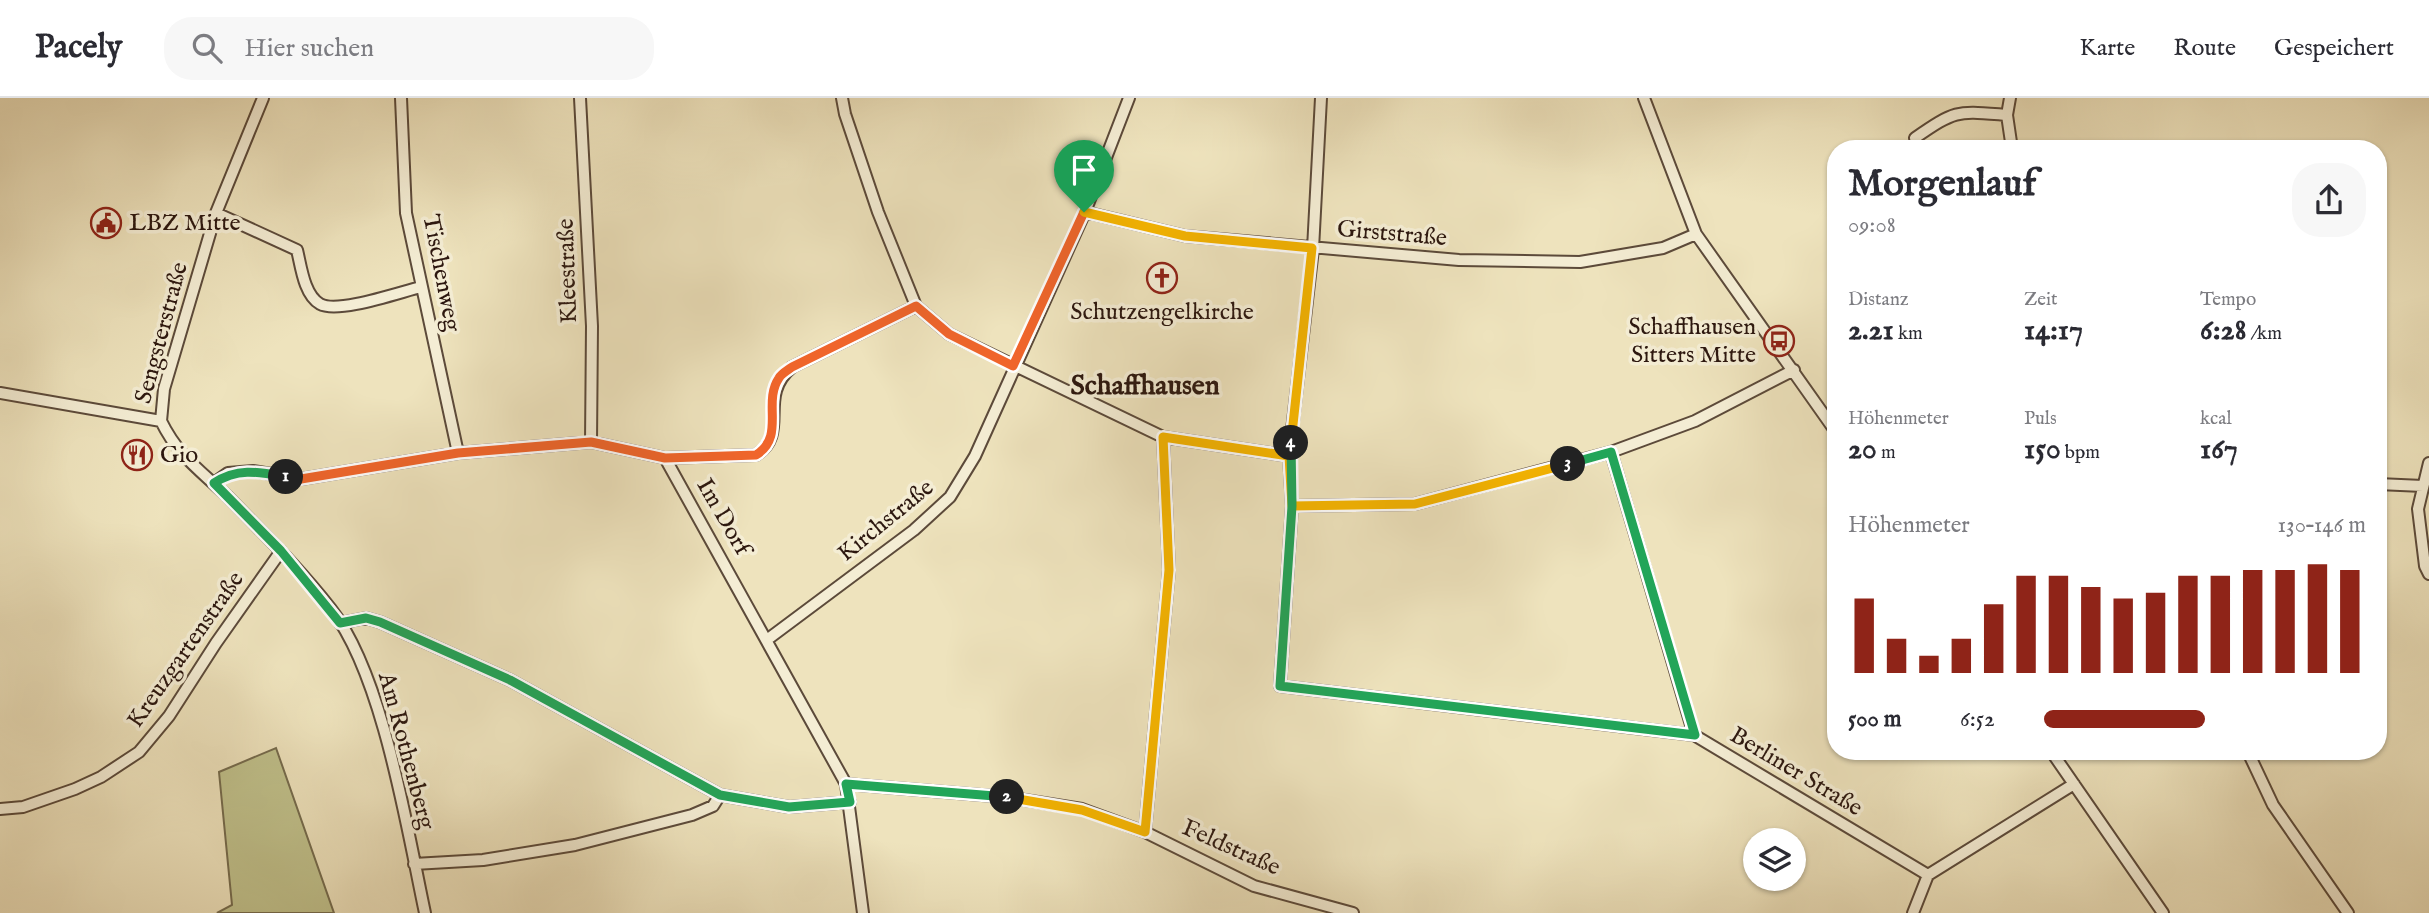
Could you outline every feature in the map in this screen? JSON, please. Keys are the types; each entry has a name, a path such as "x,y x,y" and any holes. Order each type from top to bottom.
{"street":[{"name":"Sengsterstraße","path":"161,421 164,388 216,213 263,98"},
{"name":"Tischenweg","path":"401,98 406,213 458,453"},
{"name":"Kleestraße","path":"580,98 592,326 591,442"},
{"path":"842,98 878,212 916,306 949,334 1163,437 1289,456"},
{"name":"Kirchstraße","path":"768,639 914,530 950,497 975,456 1084,212 1129,98"},
{"name":"Berliner Straße","path":"1321,98 1312,248 1289,456 1292,506 1280,686 1695,735 1928,875"},
{"path":"1644,98 1696,233 1827,419"},
{"path":"2010,98 2007,115 2011,140"},
{"path":"1915,138 1949,114 1967,112 2007,115"},
{"name":"Girststraße","path":"1084,212 1185,236 1459,260 1580,262 1663,248 1696,233"},
{"path":"216,213 297,250 302,275 320,304 340,307 421,287"},
{"path":"214,483 229,474 241,472 253,471 301,479 458,453 591,442 665,458 756,455 766,448 773,433 774,393 779,378 792,367 916,306"},
{"path":"1292,506 1415,504 1611,452 1695,421 1794,370"},
{"path":"0,393 161,421"},
{"name":"Am Rothenberg","path":"161,421 173,445 281,551 340,623 358,659 381,720 425,913"},
{"path":"1145,832 1169,570 1163,437"},
{"path":"1611,452 1695,735"},
{"name":"Im Dorf","path":"665,458 768,639 846,784 853,821 863,913"},
{"path":"2429,463 2418,509 2425,566 2429,574"},
{"path":"2387,484 2423,486"},
{"name":"Kreuzgartenstraße","path":"0,809 23,807 75,789 101,777 139,752 169,716 216,643 281,551"},
{"path":"340,623 366,618 380,622 510,680 720,795 789,807 850,802"},
{"path":"2057,760 2163,913"},
{"path":"2252,760 2273,805 2348,913"},
{"name":"Feldstraße","path":"846,784 1006,797 1082,810 1145,832 1254,886 1350,913"},
{"path":"1913,913 1928,875 2074,784"},
{"path":"414,863 483,860 575,845 692,815 713,807 720,795"}],"green space":[{"path":"276,748 334,913 217,913 232,905 219,772"}],"place":[{"name":"LBZ Mitte","path":"106,223"},
{"name":"Schutzengelkirche","path":"1162,278"},
{"name":"Schaffhausen Sitters Mitte","path":"1779,341"},
{"name":"Gio","path":"137,455"}],"district":[{"name":"Schaffhausen","path":"1145,386"}],"route":[{"path":"1084,212 1013,366 949,334 916,306 792,367 779,378 774,393 773,433 766,448 756,455 665,458 591,442 458,453 301,479 253,471 229,474 214,483 281,551 317,591 340,623 366,618 380,622 510,680 720,795 789,807 830,805 850,802 846,784 1006,797 1082,810 1145,832 1169,570 1163,437 1289,456 1292,506 1415,504 1611,452 1695,735 1280,686 1292,506 1289,456 1312,248 1185,236 1084,212"}]}
